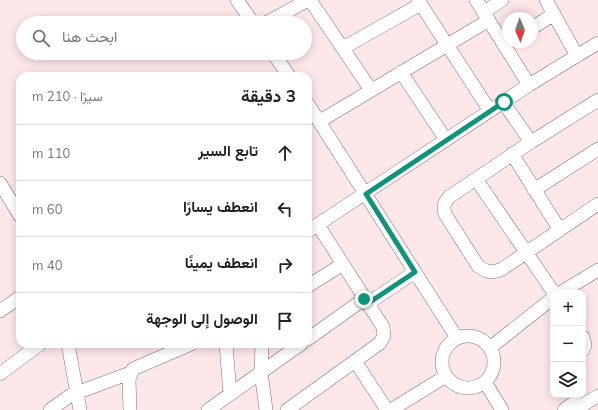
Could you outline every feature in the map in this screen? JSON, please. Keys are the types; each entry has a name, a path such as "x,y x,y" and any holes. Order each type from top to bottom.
{"street":[{"path":"237,0 248,16"},
{"path":"279,16 309,0 371,90"},
{"path":"476,0 502,37"},
{"path":"320,121 448,45 486,16 502,0"},
{"path":"546,0 577,56"},
{"path":"343,48 420,2 490,111"},
{"path":"538,24 554,14"},
{"path":"287,410 380,343 384,336 383,327 343,264 313,228 529,84 598,43"},
{"path":"509,48 529,84"},
{"path":"278,60 286,72"},
{"path":"402,72 446,140"},
{"path":"598,100 512,154 449,197 445,202 443,209 478,266 486,271 494,273 598,204"},
{"path":"504,102 531,142"},
{"path":"312,110 457,338"},
{"path":"534,190 598,149"},
{"path":"512,154 560,230"},
{"path":"476,179 552,290"},
{"path":"0,183 16,209"},
{"path":"312,283 343,264"},
{"path":"565,290 598,270"},
{"path":"312,336 366,301 415,272"},
{"path":"1,308 16,299"},
{"path":"491,347 550,300"},
{"path":"469,335 476,336 491,347 494,366 490,377 485,382 474,387 461,387 455,385 446,376 442,364 444,351 451,341 469,335"},
{"path":"0,374 35,348"},
{"path":"69,348 78,392 80,410"},
{"path":"50,410 78,392 130,373 138,366 181,348"},
{"path":"226,348 230,394"},
{"path":"262,348 261,372 266,410"},
{"path":"208,410 295,348"},
{"path":"355,361 387,410"},
{"path":"130,373 130,410"},
{"path":"391,410 446,376"},
{"path":"485,382 502,410"},
{"path":"564,410 576,403 598,396"}],"route":[{"path":"364,299 367,304 415,272 366,194 504,102"}]}
